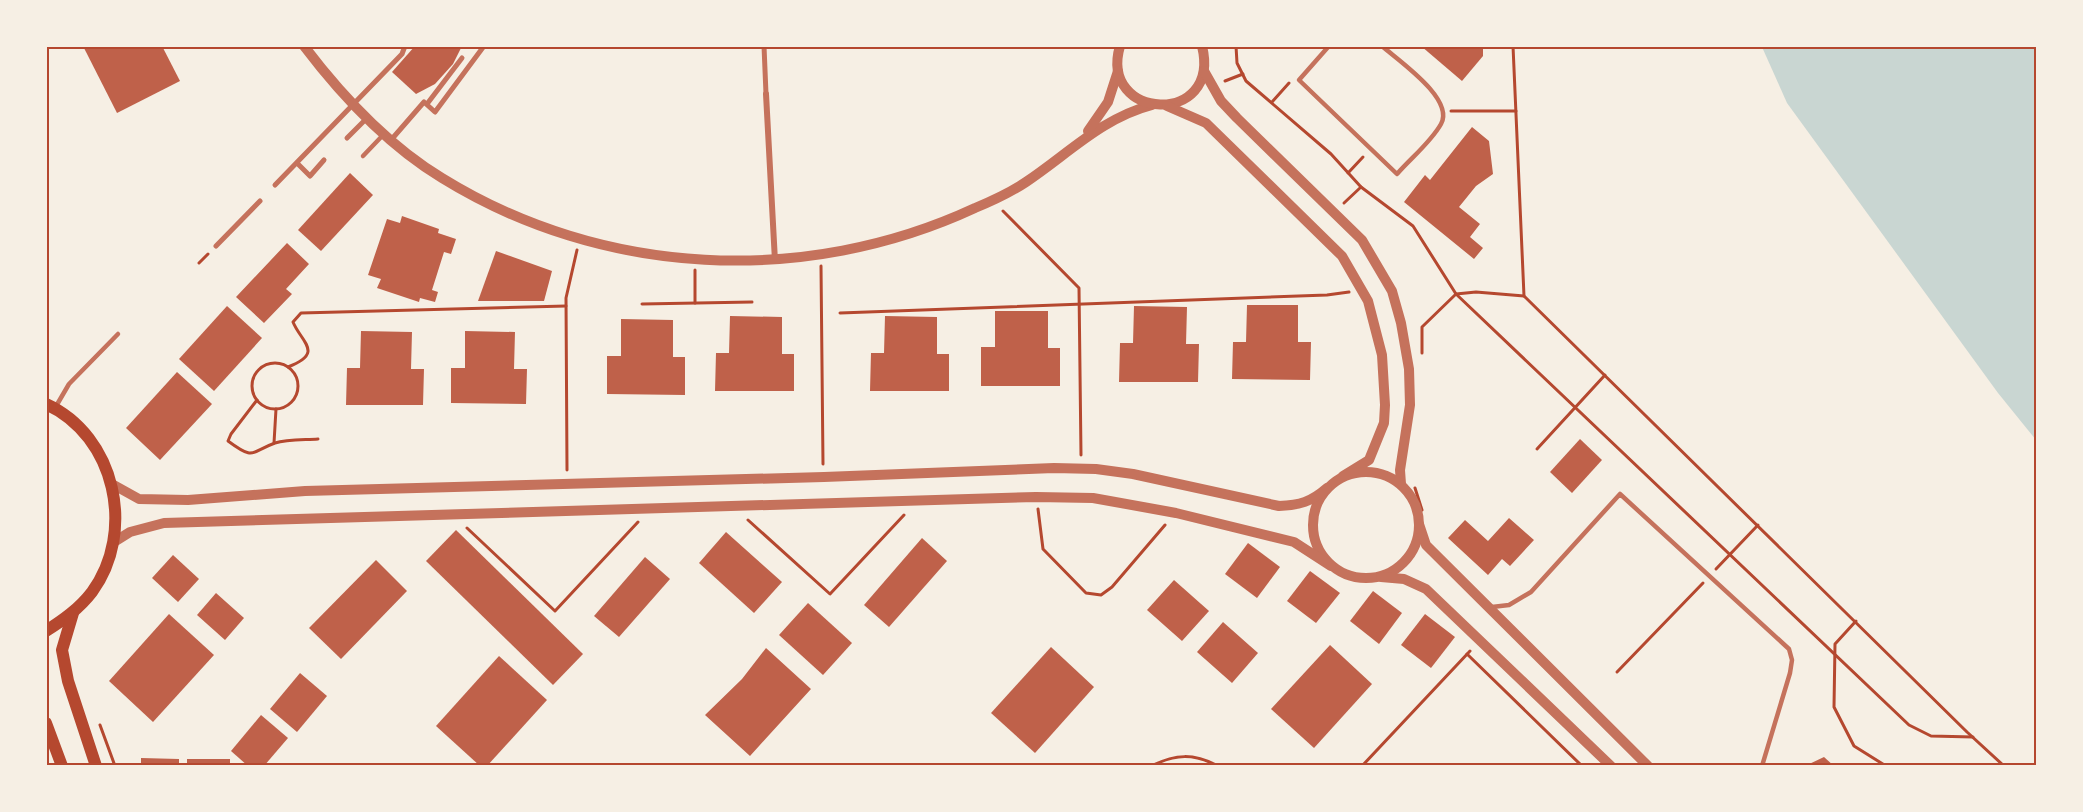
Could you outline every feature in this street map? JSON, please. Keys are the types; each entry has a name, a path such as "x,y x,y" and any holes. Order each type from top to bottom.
{"main road":[{"path":"46,631 73,613 92,592 114,542 116,513 112,484 103,460 89,438 71,419 51,406"},
{"path":"73,613 62,650 68,681 96,765"},
{"path":"46,723 61,764"}],"street":[{"path":"112,484 139,499 188,500 305,491 1081,469 1133,474 1279,506 1300,506 1313,501 1343,476 1369,460 1384,423 1386,405 1382,355 1374,320 1363,291 1342,256 1206,123 1167,106 1152,105 1132,110 1080,140 1025,182 992,200 934,225 890,239 776,261 695,260 633,252 580,240 528,222 481,200 441,177 388,137 367,118 304,46"},
{"path":"275,185 402,54 405,46"},
{"path":"388,137 424,102 435,112 484,46"},
{"path":"764,46 776,261"},
{"path":"1080,140 1098,121 1108,102 1118,71 1120,46"},
{"path":"1167,106 1191,94 1200,83 1204,71 1202,46"},
{"path":"427,104 462,58"},
{"path":"1118,71 1130,93 1152,105"},
{"path":"1204,71 1221,101 1362,240 1392,291 1407,351 1410,405 1400,470 1401,484"},
{"path":"347,138 367,118"},
{"path":"297,163 310,176 324,160"},
{"path":"216,246 260,201"},
{"path":"1343,476 1358,472 1373,472 1388,476 1401,484 1417,509 1426,545 1648,765"},
{"path":"1327,488 1317,503 1313,519 1314,537 1320,553 1332,566"},
{"path":"114,542 130,532 164,523 918,499 1093,498 1176,513 1294,542 1345,574 1361,578 1404,579 1426,589 1611,765"},
{"path":"1378,577 1394,570 1407,558 1416,542 1419,524"}],"lane":[{"path":"1329,46 1299,80 1397,174 1442,123 1444,111 1438,96 1382,46"},
{"path":"363,156 388,137"},
{"path":"51,406 69,384 118,334"},
{"path":"1489,608 1509,605 1531,592 1620,494 1789,649 1792,660 1762,765"}],"path":[{"path":"1236,46 1237,63 1246,81 1272,102 1361,187 1413,226 1456,294 1835,654 1919,732 1931,736 1972,737"},
{"path":"1513,46 1524,296"},
{"path":"1272,102 1290,81 1299,80"},
{"path":"1444,111 1515,111"},
{"path":"1348,173 1360,160"},
{"path":"1334,213 1361,187"},
{"path":"992,200 1079,288 1081,469"},
{"path":"567,484 566,306 580,240"},
{"path":"821,254 824,477"},
{"path":"695,260 695,303"},
{"path":"840,313 1328,296 1363,291"},
{"path":"1421,360 1422,327 1456,294 1476,292 1524,296 1972,737 2004,765"},
{"path":"642,304 752,302"},
{"path":"288,367 301,362 307,354 307,341 293,322 301,313 566,306"},
{"path":"276,363 288,367 297,378 297,393 289,405 276,409 262,405 257,400 252,388 258,370 276,363"},
{"path":"1537,448 1605,375"},
{"path":"257,400 228,441 243,453 258,452 274,443 318,439"},
{"path":"274,443 276,409"},
{"path":"1413,483 1423,513"},
{"path":"1036,497 1043,549 1086,593 1101,595 1112,587 1176,513"},
{"path":"731,505 831,594 918,499"},
{"path":"452,514 555,611 651,508"},
{"path":"1617,672 1758,525"},
{"path":"1856,621 1835,644 1834,707 1854,746 1886,765"},
{"path":"1362,765 1480,640"},
{"path":"1467,654 1582,765"},
{"path":"99,724 115,765"},
{"path":"1151,765 1170,757 1201,757 1218,765"}],"shaded area":[{"path":"1762,47 2036,47 2036,440 1998,393 1787,103"}],"building":[{"path":"87,46 162,46 180,81 117,113 84,48"},
{"path":"415,46 462,46 453,64 435,84 416,94 392,72"},
{"path":"1421,46 1483,46 1483,56 1462,81"},
{"path":"1472,127 1489,141 1493,174 1476,186 1459,207 1480,224 1470,237 1483,248 1474,259 1404,202 1425,175 1430,180"},
{"path":"350,173 373,195 321,251 298,230"},
{"path":"402,216 439,229 438,233 456,239 451,254 444,252 432,290 438,292 435,302 420,298 419,302 377,288 381,279 368,275 387,219 400,223"},
{"path":"287,243 309,264 286,289 292,294 264,323 236,297"},
{"path":"496,251 552,271 544,301 478,301"},
{"path":"1247,305 1298,305 1298,342 1311,342 1310,380 1232,379 1233,342 1246,342"},
{"path":"227,306 262,338 214,391 179,359"},
{"path":"1134,306 1187,307 1186,344 1199,344 1198,382 1119,382 1120,343 1133,343"},
{"path":"995,311 1048,311 1048,348 1060,348 1060,386 981,386 981,347 995,347"},
{"path":"730,316 782,317 782,354 794,354 794,391 715,391 716,353 729,353"},
{"path":"885,316 937,317 937,354 949,354 949,391 870,391 871,353 884,353"},
{"path":"621,319 673,320 673,357 685,357 685,395 607,394 607,356 621,356"},
{"path":"361,331 412,332 411,369 424,369 423,405 346,405 347,368 360,368"},
{"path":"465,331 515,332 514,369 527,369 526,404 451,403 451,368 465,368"},
{"path":"177,372 212,404 160,460 126,428"},
{"path":"1580,439 1602,460 1572,493 1550,472"},
{"path":"1509,518 1534,540 1510,566 1502,559 1488,575 1448,538 1465,520 1488,541"},
{"path":"456,530 583,654 553,685 426,561"},
{"path":"726,532 782,582 754,613 699,563"},
{"path":"922,538 947,561 889,627 864,605"},
{"path":"1248,543 1280,567 1257,598 1225,574"},
{"path":"173,555 199,579 178,602 152,578"},
{"path":"645,557 670,579 619,637 594,616"},
{"path":"376,560 407,591 341,659 309,628"},
{"path":"1310,571 1340,593 1316,623 1287,601"},
{"path":"1174,580 1209,611 1182,641 1147,610"},
{"path":"1373,591 1402,613 1379,644 1350,621"},
{"path":"216,593 244,618 225,640 197,615"},
{"path":"808,603 852,643 823,675 779,635"},
{"path":"169,614 214,655 153,722 109,681"},
{"path":"1425,614 1455,637 1431,668 1401,645"},
{"path":"1223,622 1258,653 1232,683 1197,652"},
{"path":"1330,645 1372,684 1314,748 1271,709"},
{"path":"1051,647 1094,687 1035,753 991,713"},
{"path":"766,648 811,689 750,756 705,715 742,679"},
{"path":"499,656 547,700 487,766 480,766 436,726"},
{"path":"300,673 327,696 297,732 270,709"},
{"path":"261,715 288,738 264,766 248,766 231,751"},
{"path":"1824,757 1834,766 1805,766"},
{"path":"141,758 179,759 179,766 141,766"},
{"path":"187,759 230,759 230,766 187,766"}]}
